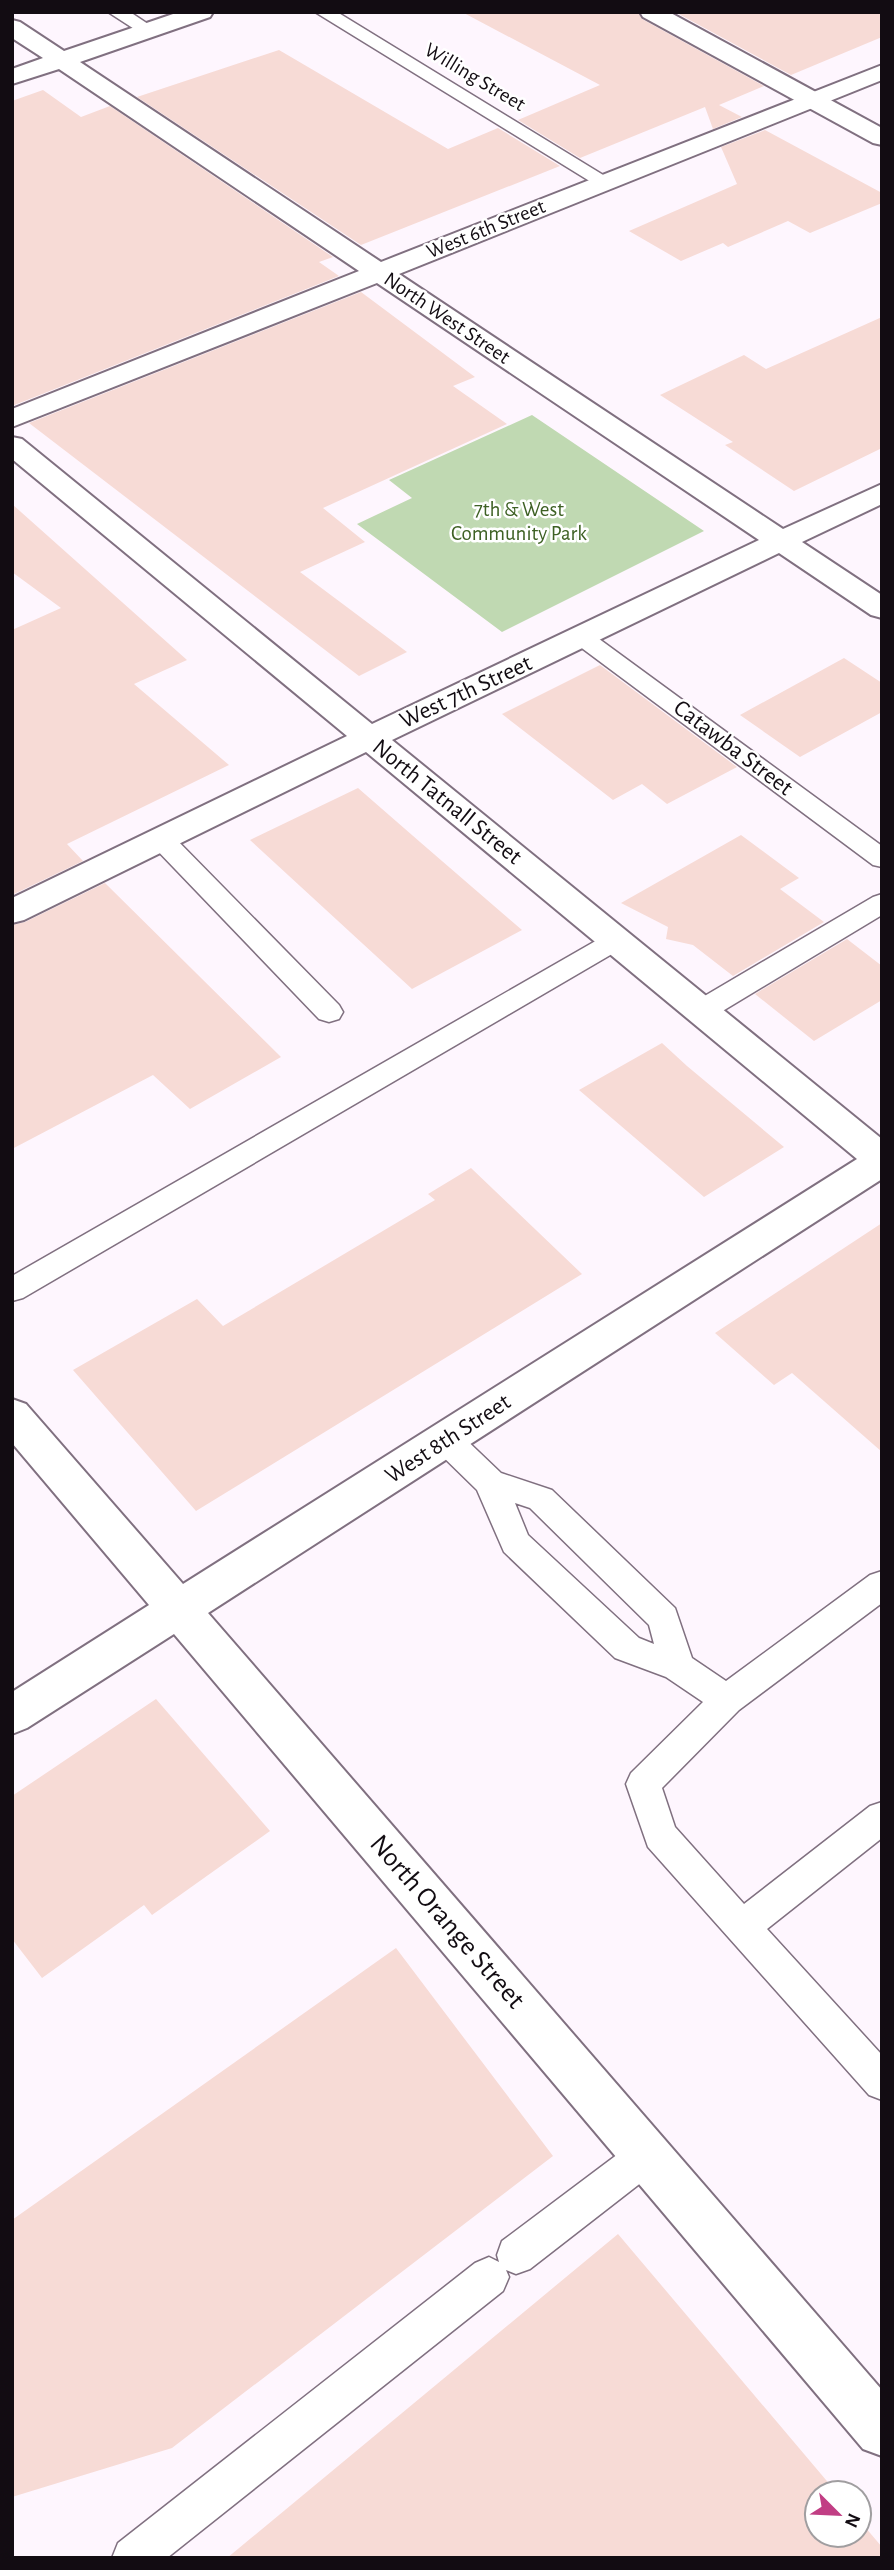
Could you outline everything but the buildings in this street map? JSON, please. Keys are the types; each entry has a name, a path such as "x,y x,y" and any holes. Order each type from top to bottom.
{"street":[{"path":"12,77 202,12"},
{"path":"651,12 882,138"},
{"name":"North West Street","path":"12,27 882,608"},
{"name":"West 6th Street","path":"12,419 603,181 882,72"},
{"name":"North Tatnall Street","path":"12,445 882,1160"},
{"name":"West 7th Street","path":"12,912 369,737 583,638 882,493"},
{"name":"West 8th Street","path":"12,1715 882,1160"},
{"name":"North Orange Street","path":"12,1415 882,2430"}],"lane":[{"path":"117,12 148,30"},
{"name":"Willing Street","path":"324,12 603,181"},
{"name":"Catawba Street","path":"583,638 882,859"},
{"path":"161,839 329,1012"},
{"path":"701,1011 882,903"},
{"path":"12,1290 615,941"},
{"path":"446,1440 490,1482 515,1543 627,1648 678,1667 727,1700"},
{"path":"490,1482 541,1499 663,1618 678,1667"},
{"path":"878,2071 660,1836 643,1784 727,1700 882,1585"},
{"path":"742,1927 882,1817"},
{"path":"133,2558 647,2155"}],"green space":[{"name":"7th & West Community Park","path":"532,415 704,531 502,632 357,524 412,498 389,480"}]}
